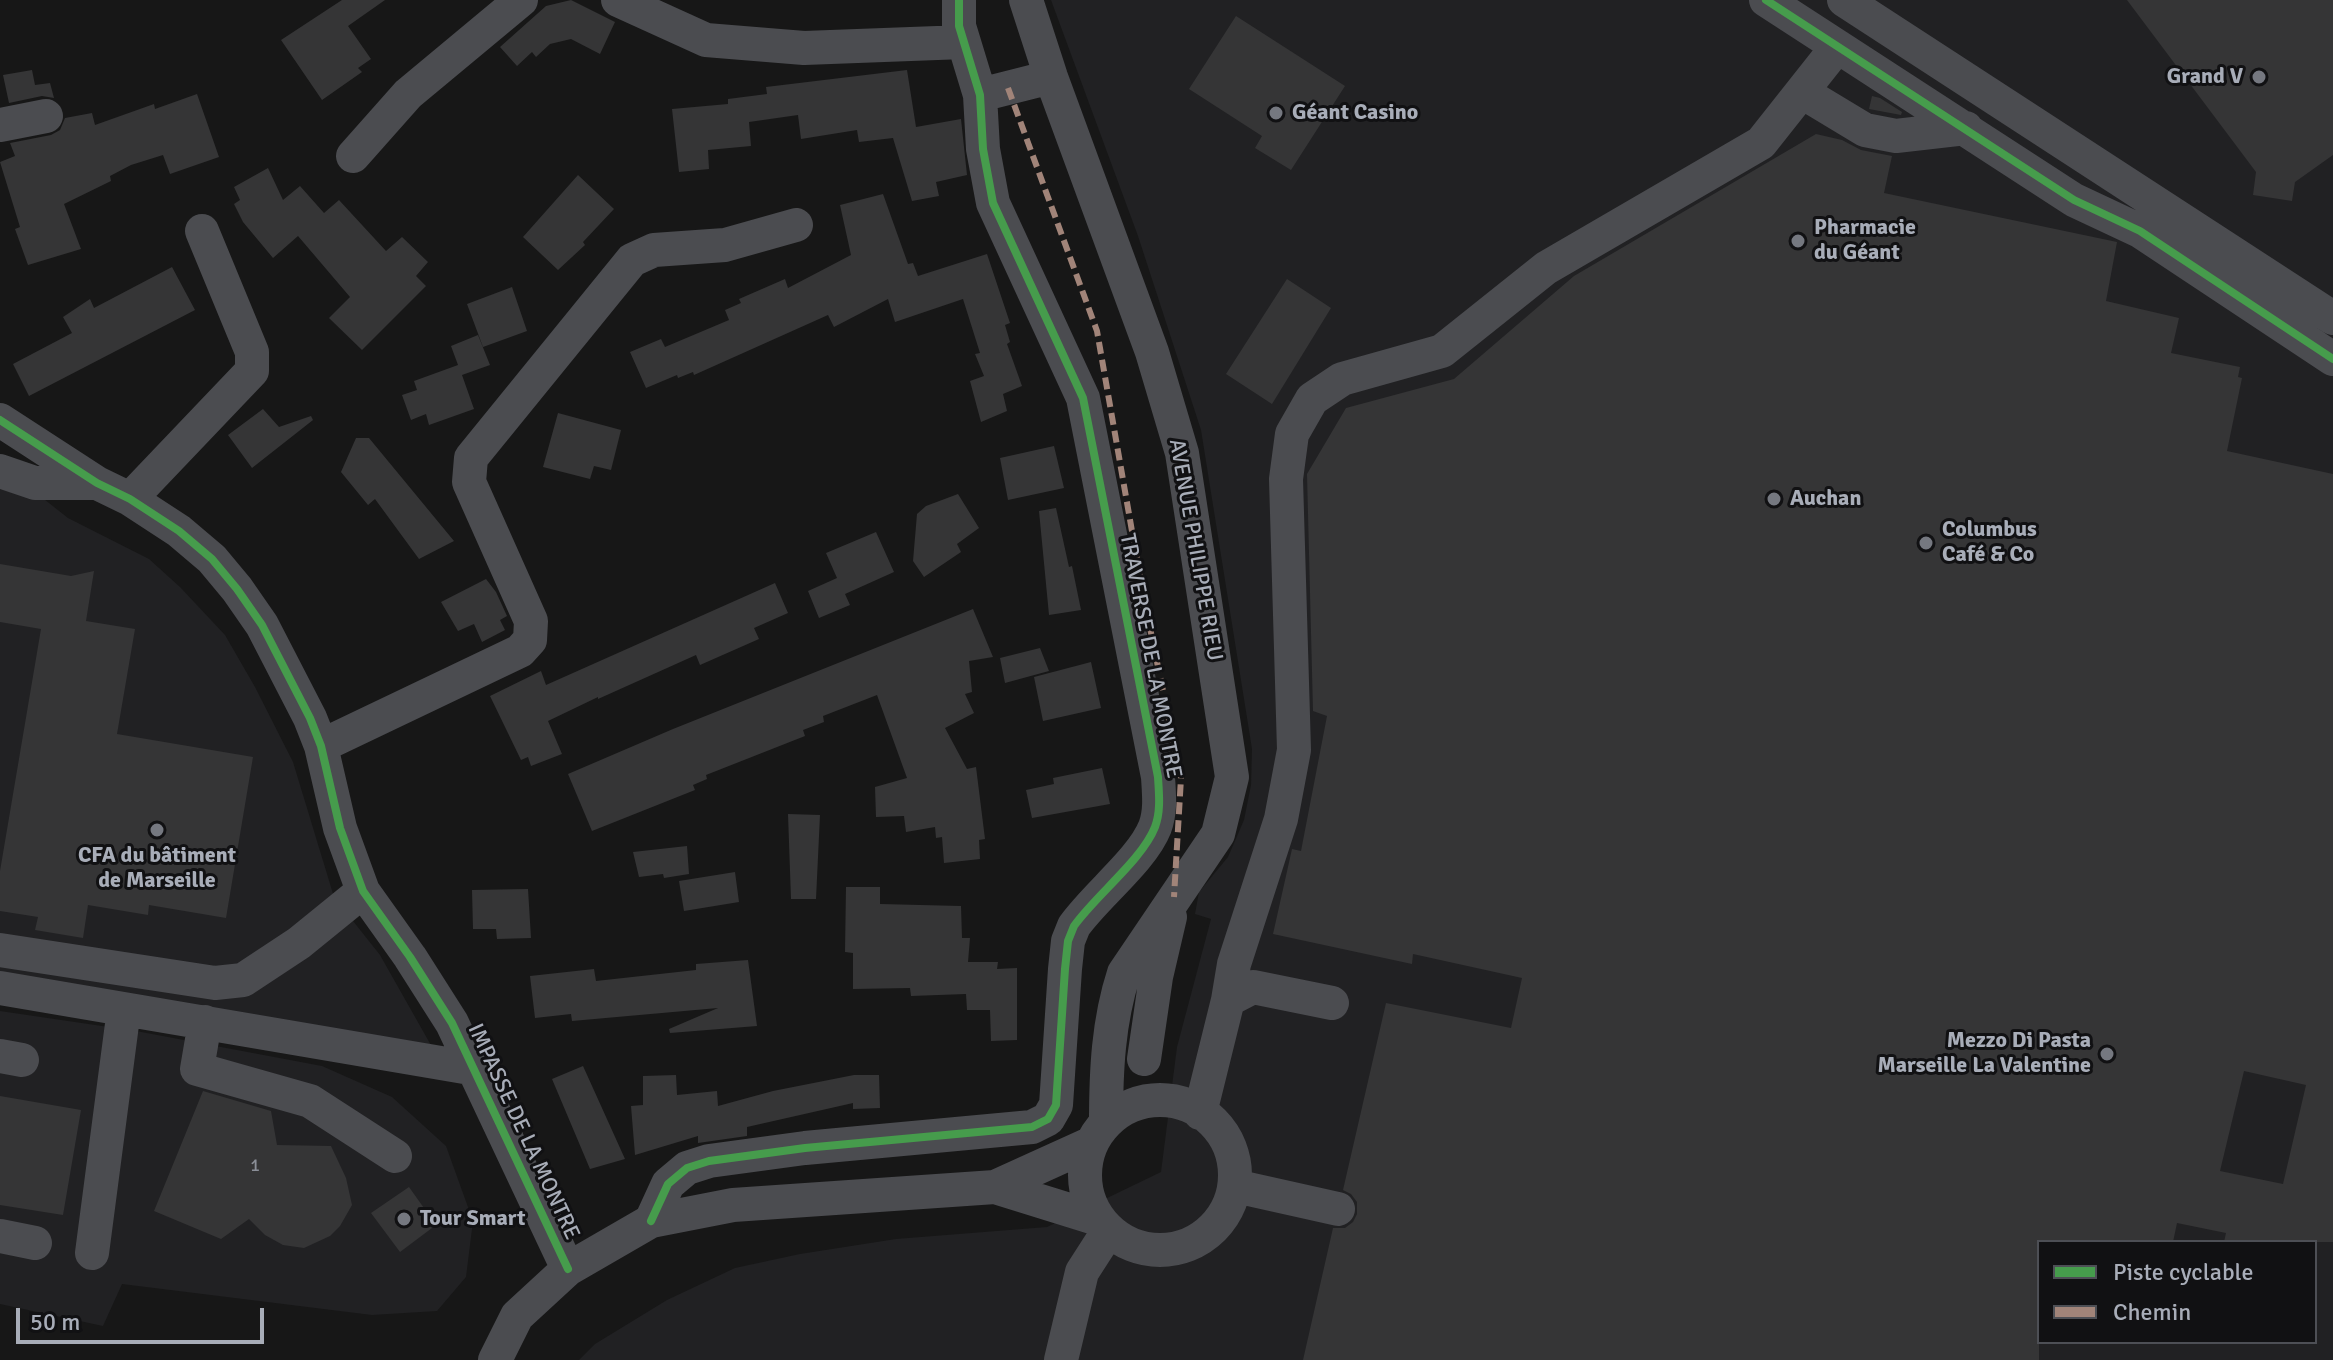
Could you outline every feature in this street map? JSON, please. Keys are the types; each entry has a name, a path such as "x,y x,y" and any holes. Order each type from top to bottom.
{"street":[{"path":"353,156 408,94 521,0"},
{"path":"618,0 706,40 804,48 964,42"},
{"name":"TRAVERSE DE LA MONTRE","path":"651,1221 668,1184 687,1168 709,1161 805,1148 1032,1127 1048,1119 1056,1105 1068,941 1086,908 1143,848 1155,827 1160,805 1158,777 1083,398 993,203 983,149 980,95 959,26 959,0"},
{"name":"AVENUE PHILIPPE RIEU","path":"1026,0 1051,77 1152,352 1182,453 1232,777 1218,834 1124,973 1116,996 1099,1133"},
{"path":"1766,0 1837,47 1950,130 2074,200 2140,231 2333,359"},
{"path":"1844,0 2333,318"},
{"path":"1193,1108 1228,1000 1234,964 1281,819 1294,750 1286,479 1292,434 1312,399 1342,379 1442,351 1546,268 1761,143 1837,47"},
{"path":"980,95 1051,77"},
{"path":"1802,92 1835,113 1950,130"},
{"path":"0,125 46,116"},
{"path":"321,746 520,651 530,640 531,621 469,482 471,458 632,260 654,250 725,245 796,225"},
{"path":"130,499 252,371 252,352 202,231"},
{"name":"IMPASSE DE LA MONTRE","path":"0,420 97,483 130,499 179,531 212,559 262,625 321,746 340,828 363,891 444,1010 476,1069 568,1269"},
{"name":"IMPASSE DE LA MONTRE","path":"0,471 35,483 97,483"},
{"path":"0,950 215,983 243,980 299,943 363,891"},
{"path":"1144,1059 1156,977 1174,897"},
{"path":"1228,1000 1253,987 1332,1003"},
{"path":"0,988 476,1069"},
{"path":"1099,1133 1085,1168 1087,1194 1104,1224 1116,1237 1139,1247 1165,1250 1190,1244 1211,1230 1227,1210 1235,1186 1234,1160 1225,1137 1208,1117 1193,1108 1144,1059 1126,1037 1116,996"},
{"path":"92,1253 124,1009"},
{"path":"205,1022 197,1069 310,1101 395,1156"},
{"path":"995,1187 1099,1133 1123,1109 1143,1102 1164,1100 1193,1108"},
{"path":"1235,1186 1338,1209"},
{"path":"495,1360 517,1316 568,1269 651,1221 733,1205 995,1187 1104,1224"},
{"path":"1061,1360 1082,1272 1104,1224"},
{"path":"0,1236 35,1243"}],"shaded area":[{"path":"1051,0 2333,0 2333,1360 579,1360 595,1344 667,1300 735,1268 896,1239 1047,1227 1161,1172 1177,1047 1211,919 1195,914 1199,892 1228,857 1244,820 1251,785 1252,749 1201,430 1138,236"},
{"name":"CFA du bâtiment de Marseille","path":"0,487 35,492 68,518 149,559 225,635 293,762 334,897 380,955 432,1047 0,972"},
{"path":"0,1011 136,1031 322,1066 392,1097 446,1146 473,1221 466,1277 437,1311 372,1315 122,1284 103,1326 0,1304"}],"building":[{"path":"342,0 385,0 348,26 371,59 358,68 362,72 322,100 281,40"},
{"path":"571,0 615,22 600,54 571,39 550,44 536,57 532,52 517,66 500,47 546,6"},
{"name":"Grand V","path":"2127,0 2333,0 2333,155 2295,182 2292,201 2253,195 2256,172"},
{"name":"Géant Casino","path":"1236,16 1345,86 1291,170 1255,148 1262,136 1189,89"},
{"path":"32,70 35,85 50,83 54,98 42,96 9,103 3,75"},
{"path":"907,70 916,127 961,119 967,175 936,182 939,196 912,201 893,138 859,142 857,130 801,139 798,115 749,122 751,146 708,150 709,169 679,172 672,109 728,104 728,99 767,94 766,87"},
{"path":"197,94 219,157 170,174 163,155 131,165 110,176 111,181 64,204 81,249 28,265 15,229 20,227 0,162 15,156 10,143 51,135 60,130 65,118 92,113 95,125 154,104 155,109"},
{"path":"1872,96 1902,112 1901,115 1869,109"},
{"path":"1816,134 1842,140 1861,150 1892,156 1884,193 2117,242 2106,301 2179,318 2171,353 2240,367 2238,377 2242,378 2227,451 2333,474 2333,1242 2224,1240 2226,1233 2177,1223 2173,1240 2037,1240 2039,1360 1303,1360 1333,1228 1345,1228 1357,1214 1357,1202 1343,1190 1386,1003 1511,1028 1522,978 1413,954 1412,964 1273,934 1292,849 1301,851 1327,716 1313,711 1307,474 1346,408 1454,379 1574,276","holes":["2244,1071 2306,1085 2283,1184 2220,1171"]},
{"path":"268,168 283,200 300,186 324,213 339,200 386,251 402,237 428,262 416,276 426,286 362,350 329,318 350,297 298,236 273,258 243,222 234,204 240,200 234,187"},
{"path":"578,175 614,209 583,242 585,245 558,270 523,237"},
{"path":"883,194 908,264 913,263 918,276 987,254 1010,323 1005,325 1010,342 1007,344 1022,386 1003,394 1007,411 981,422 970,381 984,376 975,354 980,353 963,299 895,322 888,299 834,327 828,315 694,375 693,372 678,378 677,375 646,388 630,352 661,339 665,347 729,320 725,310 741,303 739,299 785,279 788,288 851,255 840,205"},
{"path":"172,267 195,310 29,396 13,364 72,333 63,317 90,299 94,308"},
{"path":"1287,279 1331,308 1272,404 1226,374"},
{"path":"512,287 527,331 483,347 467,304"},
{"path":"478,335 490,365 462,375 474,409 429,425 426,414 411,420 402,395 417,390 414,381 458,365 451,346"},
{"path":"263,409 279,427 311,416 313,420 252,468 228,435"},
{"path":"558,413 621,430 611,470 594,466 590,479 543,467"},
{"path":"356,438 369,438 454,541 419,559 375,499 368,505 341,472"},
{"path":"1054,446 1064,488 1008,500 1000,458"},
{"path":"958,494 979,528 957,544 961,552 924,577 913,561 917,514 926,506"},
{"path":"1056,508 1081,610 1049,615 1039,511"},
{"path":"876,532 894,572 845,594 850,605 819,618 808,591 837,578 826,553"},
{"path":"0,564 71,576 94,571 86,621 135,629 117,734 253,757 226,918 149,905 148,915 88,905 83,938 35,930 38,917 0,911 0,871 41,629 0,622"},
{"path":"486,579 507,616 500,620 505,630 482,642 474,624 458,631 441,602"},
{"path":"775,583 788,613 754,628 759,639 700,665 696,655 548,721 562,754 531,766 528,757 521,760 490,696 541,671 546,685"},
{"path":"973,609 993,657 969,661 972,692 965,694 974,713 945,728 967,769 976,767 985,839 979,840 980,859 944,863 942,837 936,838 935,827 906,832 904,816 876,817 875,787 907,778 877,695 823,716 824,722 803,730 805,736 706,775 707,779 693,785 695,790 592,831 568,774"},
{"path":"1040,648 1049,671 1005,683 1000,658"},
{"path":"1091,662 1101,708 1043,721 1034,677"},
{"path":"1102,768 1110,804 1032,818 1026,790 1054,784 1053,778"},
{"path":"788,814 820,815 816,899 791,899"},
{"path":"687,846 689,874 664,878 663,874 639,877 633,852"},
{"path":"735,872 739,902 684,911 679,881"},
{"path":"846,887 880,887 880,904 961,906 962,938 970,938 968,962 998,962 997,969 1017,968 1017,1040 991,1041 990,1010 967,1010 966,994 911,996 910,988 853,989 853,953 845,952"},
{"path":"528,889 531,938 497,939 496,929 473,929 472,890"},
{"path":"748,960 757,1026 670,1033 669,1029 718,1008 572,1021 571,1014 535,1018 530,976 594,969 596,981 696,970 696,964"},
{"path":"583,1066 625,1159 590,1169 552,1079"},
{"path":"676,1075 677,1095 717,1091 718,1106 773,1091 854,1075 879,1075 880,1108 853,1109 853,1103 747,1127 747,1136 698,1143 698,1136 635,1155 631,1106 643,1105 643,1076"},
{"path":"203,1091 271,1111 277,1145 331,1146 346,1178 352,1205 330,1236 304,1248 283,1245 265,1235 249,1219 221,1239 154,1211"},
{"path":"0,1096 81,1110 63,1215 0,1205"},
{"name":"Tour Smart","path":"409,1187 436,1225 400,1252 371,1213"}],"marked path":[{"path":"1008,88 1097,331 1143,594 1181,778 1174,897"}],"cycle path":[{"path":"651,1221 668,1184 687,1168 709,1161 805,1148 1032,1127 1048,1119 1056,1105 1068,941 1083,914 1140,852 1157,821 1158,777 1083,398 993,203 983,149 980,95 959,26 959,0"},
{"path":"1766,0 2074,200 2140,231 2333,359"},
{"path":"0,420 97,483 130,499 179,531 212,559 262,625 321,746 340,828 363,891 452,1023 568,1269"}],"place":[{"name":"Grand V","path":"2259,77"},
{"name":"Géant Casino","path":"1276,113"},
{"name":"Pharmacie du Géant","path":"1798,241"},
{"name":"Auchan","path":"1774,499"},
{"name":"Columbus Café & Co","path":"1926,543"},
{"name":"CFA du bâtiment de Marseille","path":"157,830"},
{"name":"Mezzo Di Pasta Marseille La Valentine","path":"2107,1054"},
{"name":"Tour Smart","path":"404,1219"}]}
